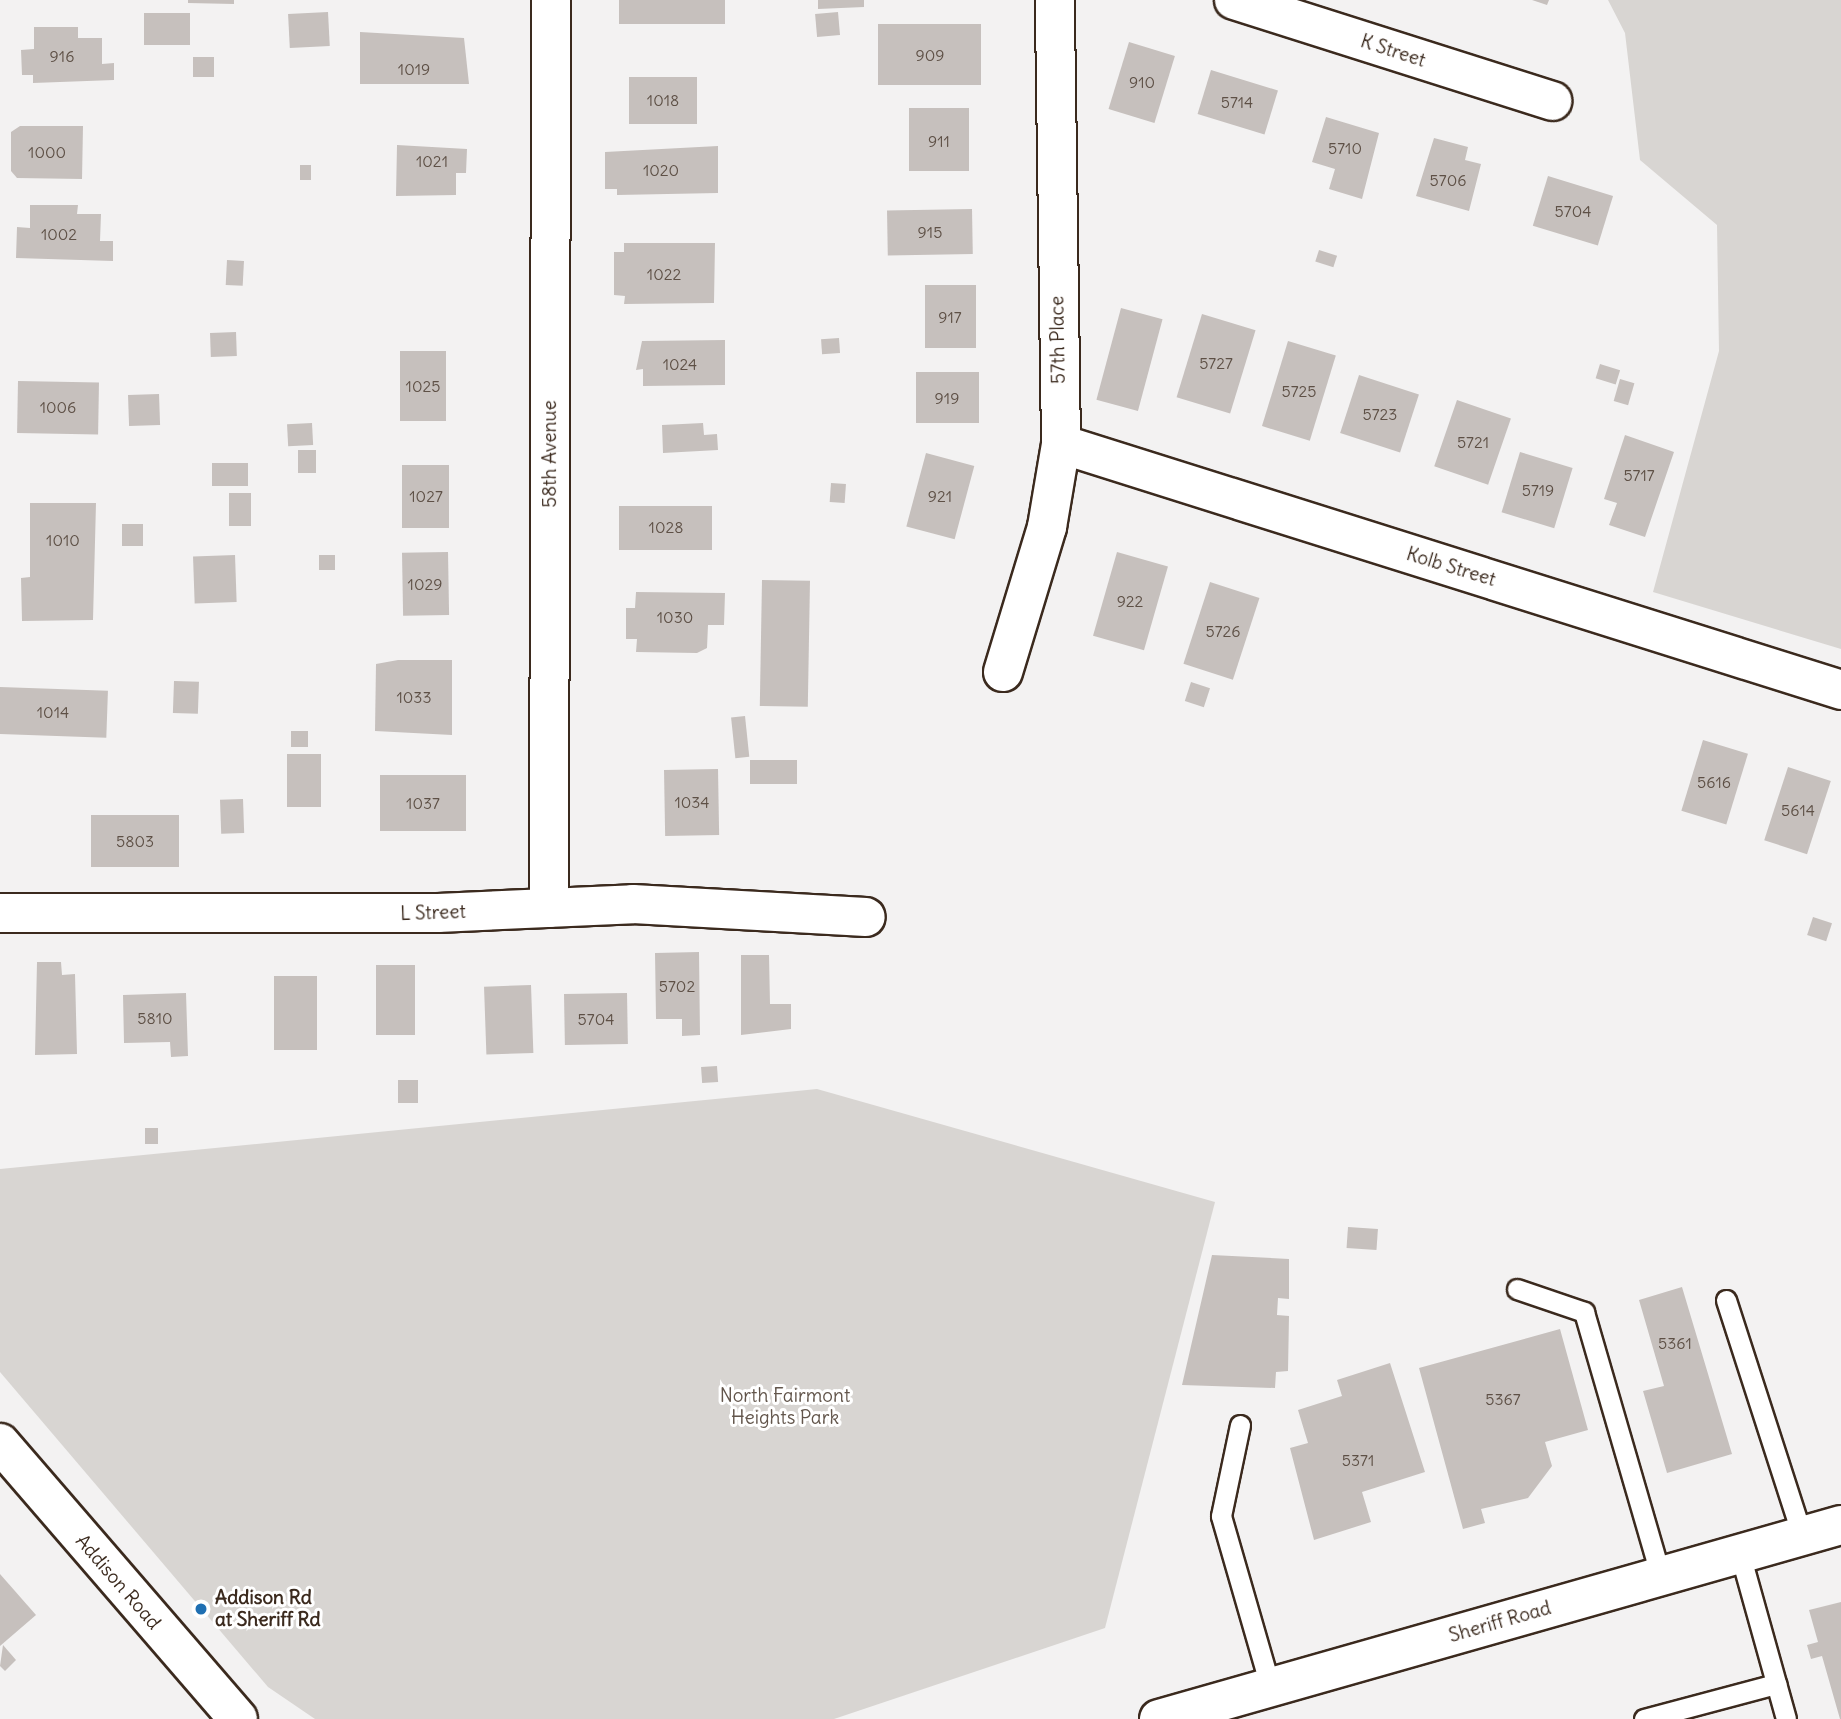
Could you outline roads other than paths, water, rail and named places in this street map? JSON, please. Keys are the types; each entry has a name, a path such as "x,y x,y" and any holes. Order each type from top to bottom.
{"street":[{"name":"58th Avenue","path":"549,908 551,0"},
{"name":"57th Place","path":"1003,672 1047,527 1061,444 1055,0"},
{"name":"K Street","path":"1234,0 1552,102"},
{"name":"Kolb Street","path":"1061,444 1841,690"},
{"name":"L Street","path":"0,913 700,905 866,917"},
{"name":"Addison Road","path":"0,1443 238,1719"},
{"name":"Sheriff Road","path":"1158,1719 1841,1525"}],"lane":[{"path":"1517,1289 1584,1312 1661,1577"},
{"path":"1726,1300 1802,1536"},
{"path":"1240,1425 1221,1516 1270,1686"},
{"path":"1740,1554 1786,1719"},
{"path":"1644,1719 1776,1684"}],"place":[{"name":"Addison Rd at Sheriff Rd","path":"201,1609"}],"park label":[{"name":"North Fairmont Heights Park","path":"785,1407"}]}
